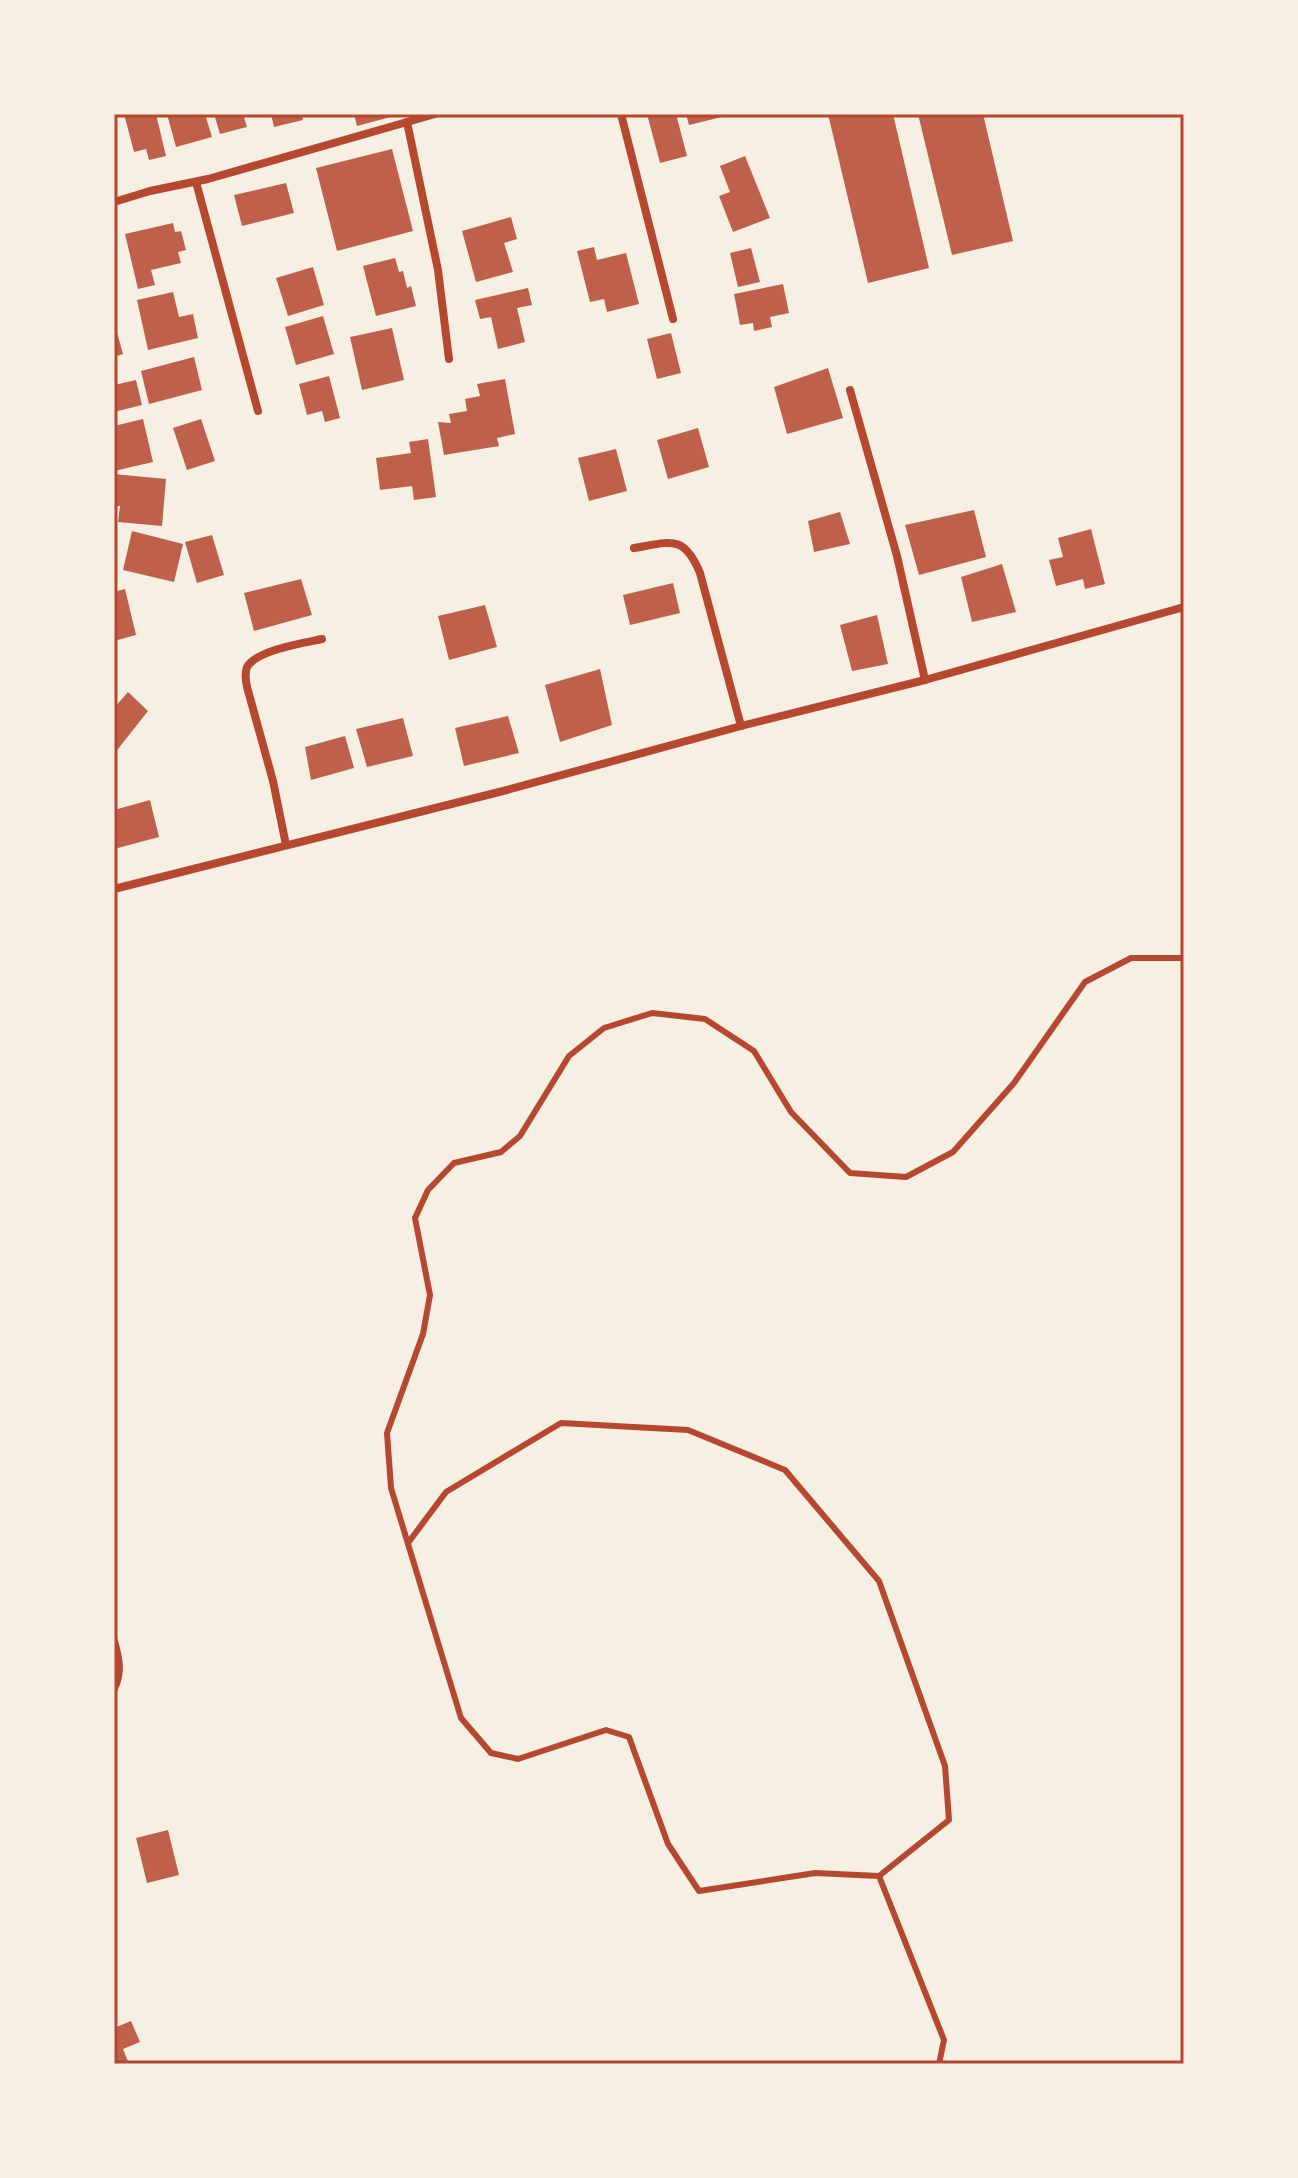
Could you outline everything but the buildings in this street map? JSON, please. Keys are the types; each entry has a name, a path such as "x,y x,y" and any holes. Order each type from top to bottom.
{"street":[{"path":"114,202 435,114"},
{"path":"621,114 673,319"},
{"path":"407,122 438,270 449,359"},
{"path":"196,182 258,411"},
{"path":"850,390 897,556 925,680"},
{"path":"634,548 676,544 686,547 694,558 741,726"},
{"path":"114,889 925,680 1184,607"},
{"path":"286,845 245,674 248,665 257,658 322,639"},
{"path":"114,1641 120,1662 114,1689"}],"lane":[{"path":"408,1543 446,1492 561,1423 688,1430 785,1470 879,1581 945,1766 949,1820 879,1876 815,1873 699,1891 668,1844 629,1737 606,1730 518,1759 491,1753 461,1718 391,1488 387,1433 423,1334 430,1295 415,1218 428,1190 454,1163 501,1152 520,1136 569,1056 604,1028 652,1013 705,1019 754,1051 791,1112 850,1173 906,1177 953,1152 1014,1083 1085,982 1131,958 1184,958"},
{"path":"879,1876 944,2040 939,2064"}]}
